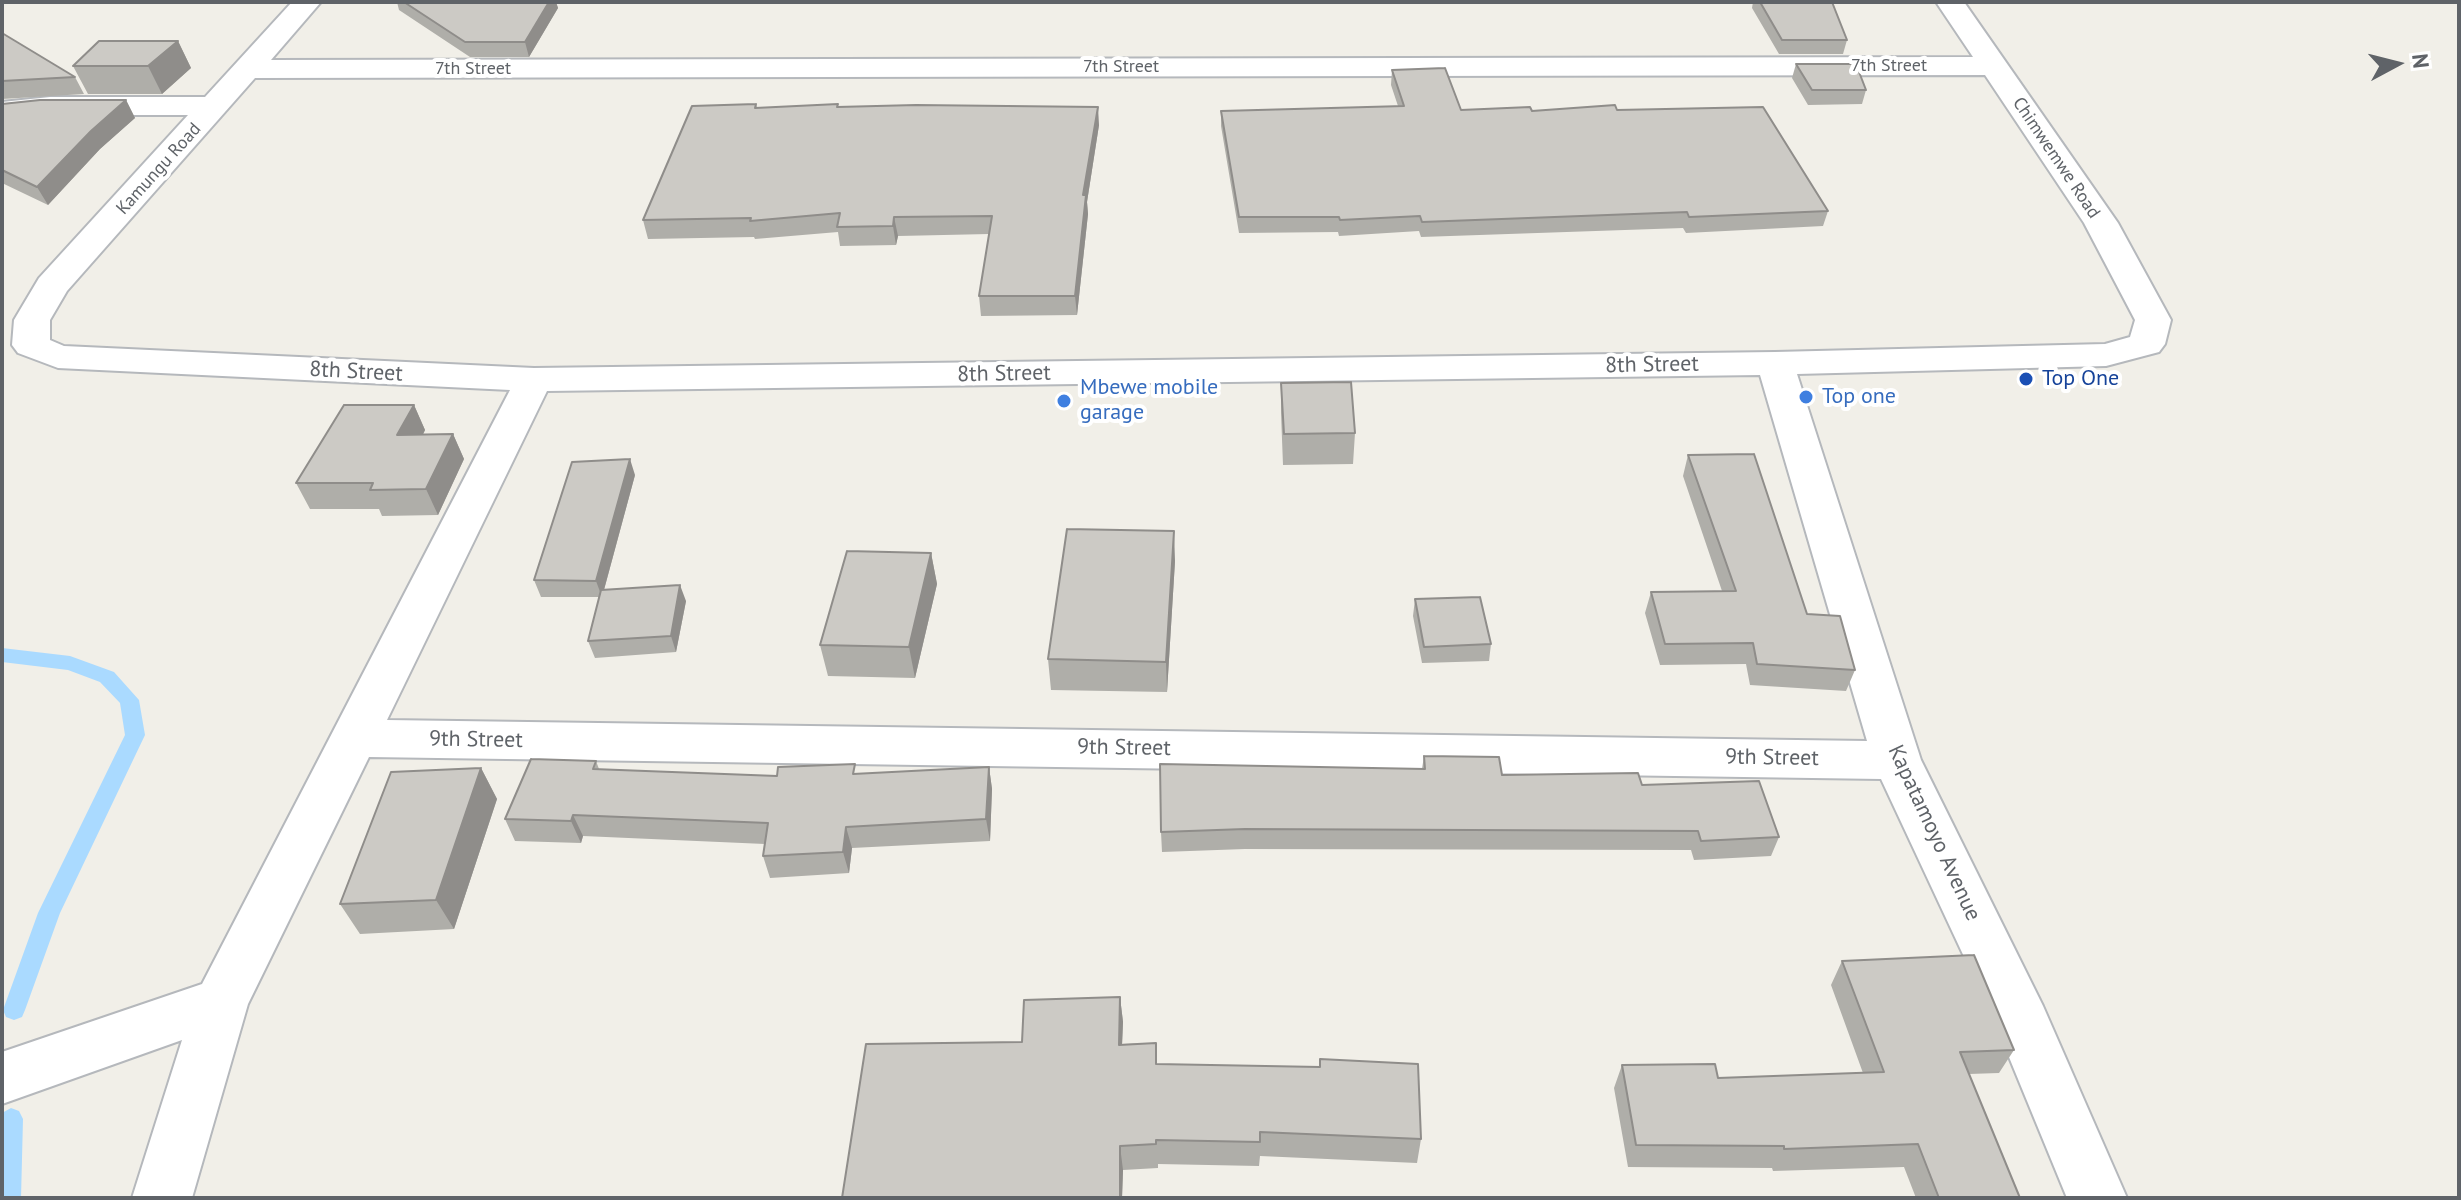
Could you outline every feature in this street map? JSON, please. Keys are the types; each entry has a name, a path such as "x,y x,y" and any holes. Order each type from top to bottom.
{"street":[{"name":"Kamungu Road","path":"31,345 32,320 52,286 307,2"},
{"name":"Chimwemwe Road","path":"1950,2 2101,223 2153,320"},
{"name":"7th Street","path":"249,69 1994,66"},
{"path":"2,111 50,106 216,106"},
{"name":"8th Street","path":"31,345 58,357 534,380 1775,363 2106,355 2146,344 2153,320"},
{"name":"Kapatamoyo Avenue","path":"1775,363 1897,760 2023,1023 2097,1198"},
{"path":"162,1198 221,1002 534,380"},
{"name":"9th Street","path":"352,738 1897,760"},
{"path":"2,1078 221,1002"}],"building":[{"path":"404,2 549,2 525,42 465,42"},
{"path":"1760,2 1832,2 1847,40 1782,40"},
{"path":"2,33 75,77 2,81"},
{"path":"99,41 178,41 148,66 73,66"},
{"path":"1796,64 1856,64 1866,90 1812,90"},
{"path":"1445,68 1461,110 1530,107 1532,111 1615,105 1617,110 1763,107 1828,211 1689,217 1687,212 1422,222 1420,216 1340,220 1339,217 1239,217 1221,111 1404,106 1392,70"},
{"path":"40,100 126,100 37,187 2,170 2,104"},
{"path":"756,104 755,108 838,104 837,107 1098,107 1083,195 1086,195 1075,296 979,296 992,216 894,217 893,226 837,227 840,213 750,221 751,218 643,220 692,106"},
{"path":"1351,382 1355,433 1284,434 1281,383"},
{"path":"344,405 414,405 397,435 453,434 426,489 370,490 373,483 296,483"},
{"path":"1754,454 1807,614 1840,616 1855,670 1757,664 1753,643 1665,644 1651,592 1736,591 1688,455"},
{"path":"630,459 596,581 534,580 572,462"},
{"path":"1067,529 1174,531 1166,662 1048,659"},
{"path":"847,551 931,553 909,647 820,645"},
{"path":"680,585 671,636 588,641 601,590"},
{"path":"1480,597 1491,644 1424,647 1415,599"},
{"path":"1424,756 1499,757 1502,775 1638,773 1642,785 1759,781 1779,837 1701,841 1698,831 1245,829 1161,832 1160,764 1425,769"},
{"path":"531,759 596,761 593,769 777,776 778,767 855,764 853,774 989,767 986,819 846,827 843,852 763,856 768,823 573,815 571,821 505,819"},
{"path":"481,768 436,900 340,904 391,772"},
{"path":"1974,955 2014,1050 1960,1052 2020,1198 1939,1198 1918,1144 1784,1149 1784,1146 1636,1145 1622,1065 1715,1064 1718,1078 1884,1072 1842,961"},
{"path":"1120,997 1119,1045 1156,1043 1156,1064 1320,1067 1320,1059 1418,1064 1421,1139 1260,1132 1260,1142 1156,1140 1156,1144 1120,1146 1120,1198 842,1198 866,1044 1022,1042 1024,1000"}],"waterway":[{"path":"2,655 70,663 107,677 129,700 135,735 49,913 14,1010"},
{"path":"9,1198 11,1119"}],"place":[{"name":"Top One","path":"2026,379"},
{"name":"Top one","path":"1806,397"},
{"name":"Mbewe mobile garage","path":"1064,401"}]}
